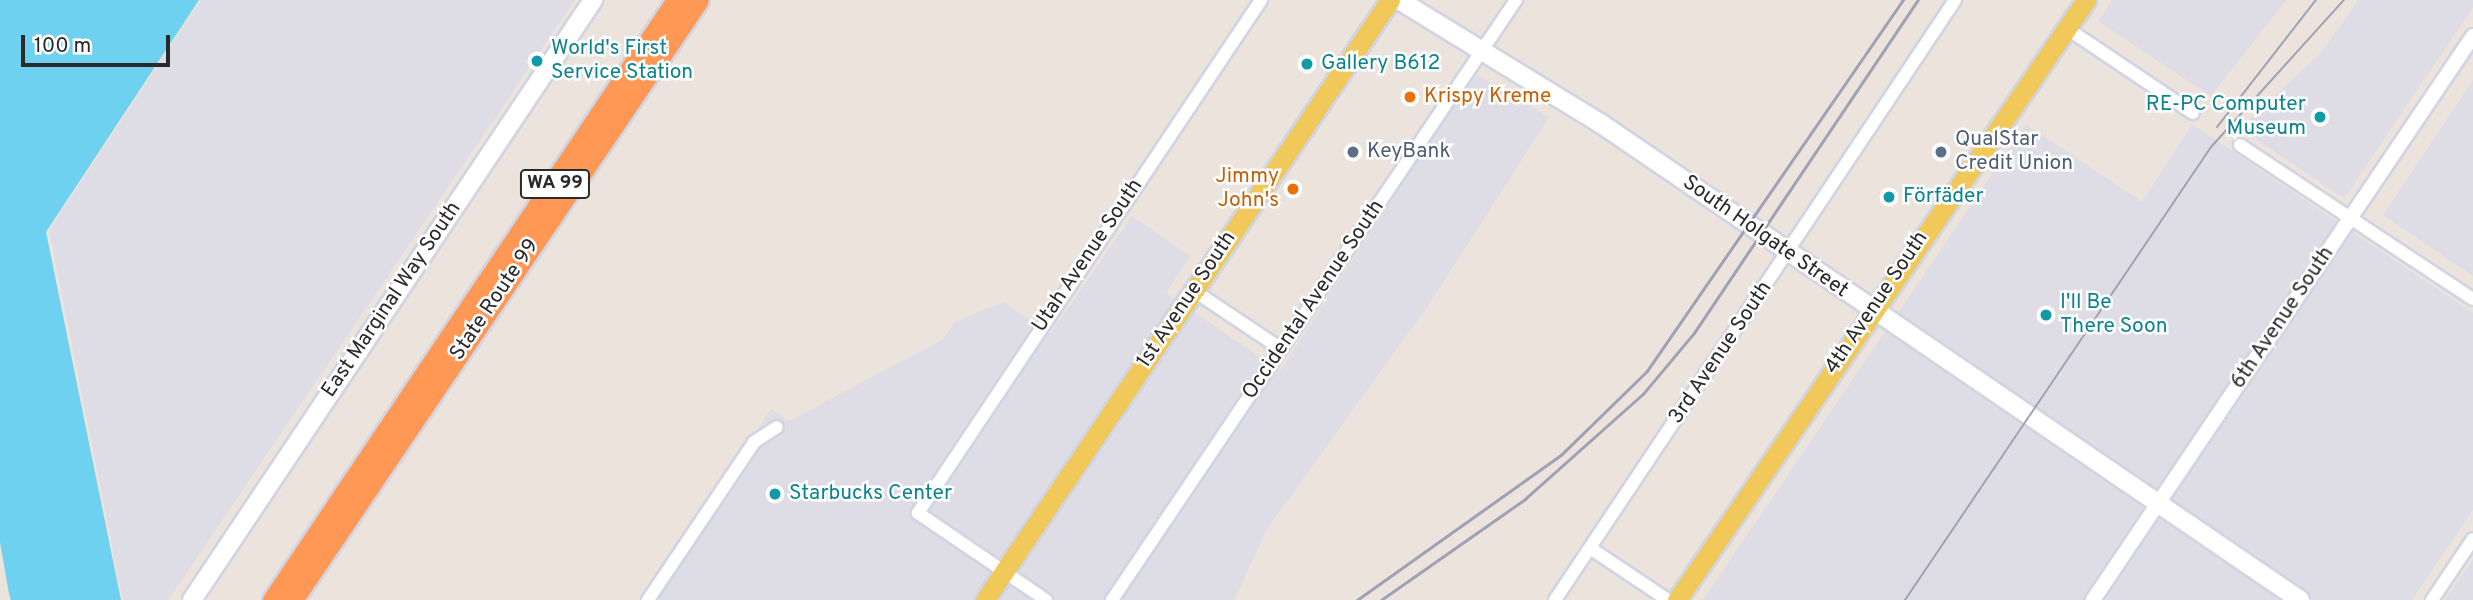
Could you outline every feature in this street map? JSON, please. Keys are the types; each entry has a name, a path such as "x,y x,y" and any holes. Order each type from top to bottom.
{"highway":[{"name":"State Route 99","path":"273,600 677,0"},
{"name":"State Route 99","path":"292,600 698,0"}],"main road":[{"name":"East Marginal Way South","path":"192,600 593,0"},
{"name":"1st Avenue South","path":"985,600 1390,0"},
{"name":"South Holgate Street","path":"1399,0 1480,53 1600,123 1787,254 2300,600"},
{"name":"4th Avenue South","path":"1677,600 2082,2"}],"street":[{"name":"Utah Avenue South","path":"1004,572 918,513 1261,0"},
{"name":"Occidental Avenue South","path":"1112,600 1516,0"},
{"name":"3rd Avenue South","path":"1555,600 1955,0"},
{"path":"2065,27 2193,113"},
{"name":"6th Avenue South","path":"2093,600 2473,36"},
{"path":"2240,145 2473,299"},
{"path":"1193,290 1281,349"},
{"path":"648,600 754,442 778,427"},
{"path":"2432,600 2473,539"},
{"path":"1590,548 1668,600"},
{"path":"1004,572 1046,600"}],"shaded area":[{"path":"201,0 575,0 168,600 123,600 49,230"},
{"path":"2112,0 2286,0 2211,96 2098,21"},
{"path":"2358,0 2473,0 2473,7 2344,199 2240,128 2322,52"},
{"path":"1475,74 1549,117 1430,303 1267,529 1234,600 642,600 771,409 789,421 942,340 955,322 1004,302 1050,334 1132,216 1190,256 1166,293 1280,371"},
{"path":"2473,80 2473,276 2383,215"},
{"path":"2026,124 2142,202 2192,124 2473,313 2473,510 2412,600 1703,600"},
{"path":"2473,559 2473,600 2445,600"}],"water":[{"path":"0,0 199,0 46,232 121,600 11,600 9,594 0,542"}],"tram line":[{"path":"2217,127 2316,0"},
{"path":"1905,600 2211,147 2344,0"}],"railway":[{"path":"1357,600 1561,455 1647,371 1903,0"},
{"path":"1381,600 1525,499 1643,394 1694,333 1918,0"}],"place":[{"name":"World's First Service Station","path":"537,61"},
{"name":"Gallery B612","path":"1307,64"},
{"name":"Krispy Kreme","path":"1410,97"},
{"name":"RE-PC Computer Museum","path":"2320,117"},
{"name":"KeyBank","path":"1353,152"},
{"name":"QualStar Credit Union","path":"1941,152"},
{"name":"Jimmy John's","path":"1293,189"},
{"name":"Förfäder","path":"1889,197"},
{"name":"I'll Be There Soon","path":"2046,315"},
{"name":"Starbucks Center","path":"775,494"}]}
